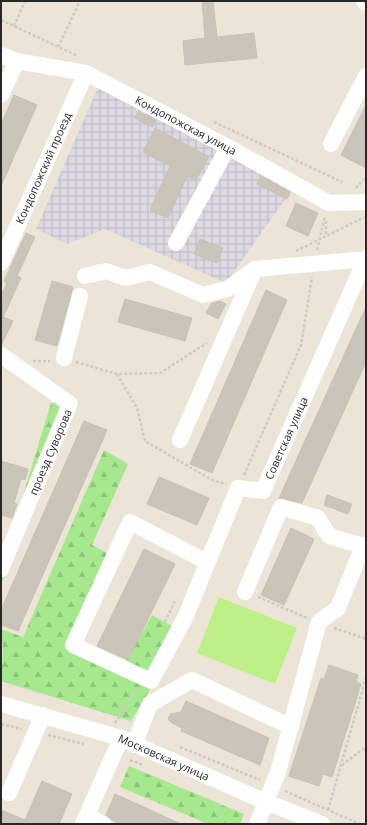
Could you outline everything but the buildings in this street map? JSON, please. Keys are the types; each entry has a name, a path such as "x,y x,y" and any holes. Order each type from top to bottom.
{"street":[{"name":"Кондопожская улица","path":"1,55 17,61 86,73 228,147 327,210"},
{"path":"1,95 17,61"},
{"name":"Кондопожский проезд","path":"1,263 86,73"},
{"path":"331,144 366,76"},
{"path":"176,243 228,147"},
{"path":"327,210 366,202"},
{"path":"85,276 106,271 126,278 150,272 203,295 227,289 255,269 366,258"},
{"name":"Советская улица","path":"238,488 263,491 366,258"},
{"path":"180,440 255,269"},
{"path":"64,358 80,296"},
{"name":"проезд Суворова","path":"1,569 70,404 5,357"},
{"path":"207,562 130,522 73,645 151,681 185,618 238,488"},
{"path":"246,592 281,507 318,518 329,536 365,546 338,608 319,622 278,772 257,824"},
{"path":"103,824 85,820 115,753 128,742 150,704 192,680 291,727"},
{"name":"Московская улица","path":"1,704 43,715 128,742 266,802 325,817"},
{"path":"9,793 43,715"}],"path":[{"path":"14,26 25,1"},
{"path":"58,47 80,1"},
{"path":"326,236 327,210"},
{"path":"238,488 301,345 314,264 327,210"},
{"path":"291,253 366,216"},
{"path":"32,360 48,361 64,358 117,374 160,372 210,342"},
{"path":"325,817 366,678"},
{"path":"1,724 87,744"},
{"path":"341,765 366,747"},
{"path":"115,753 144,766"}],"shaded area":[{"path":"100,83 293,188 226,283 105,229 67,244 36,229"}],"green space":[{"path":"51,403 79,404 1,584 1,552 14,525"},
{"path":"104,450 128,464 92,545 118,559 81,644 125,663 152,615 184,633 131,721 1,681 3,650 1,629 23,637"},
{"path":"219,597 297,628 275,684 197,653"},
{"path":"129,766 244,814 240,824 208,824 120,787"}]}
